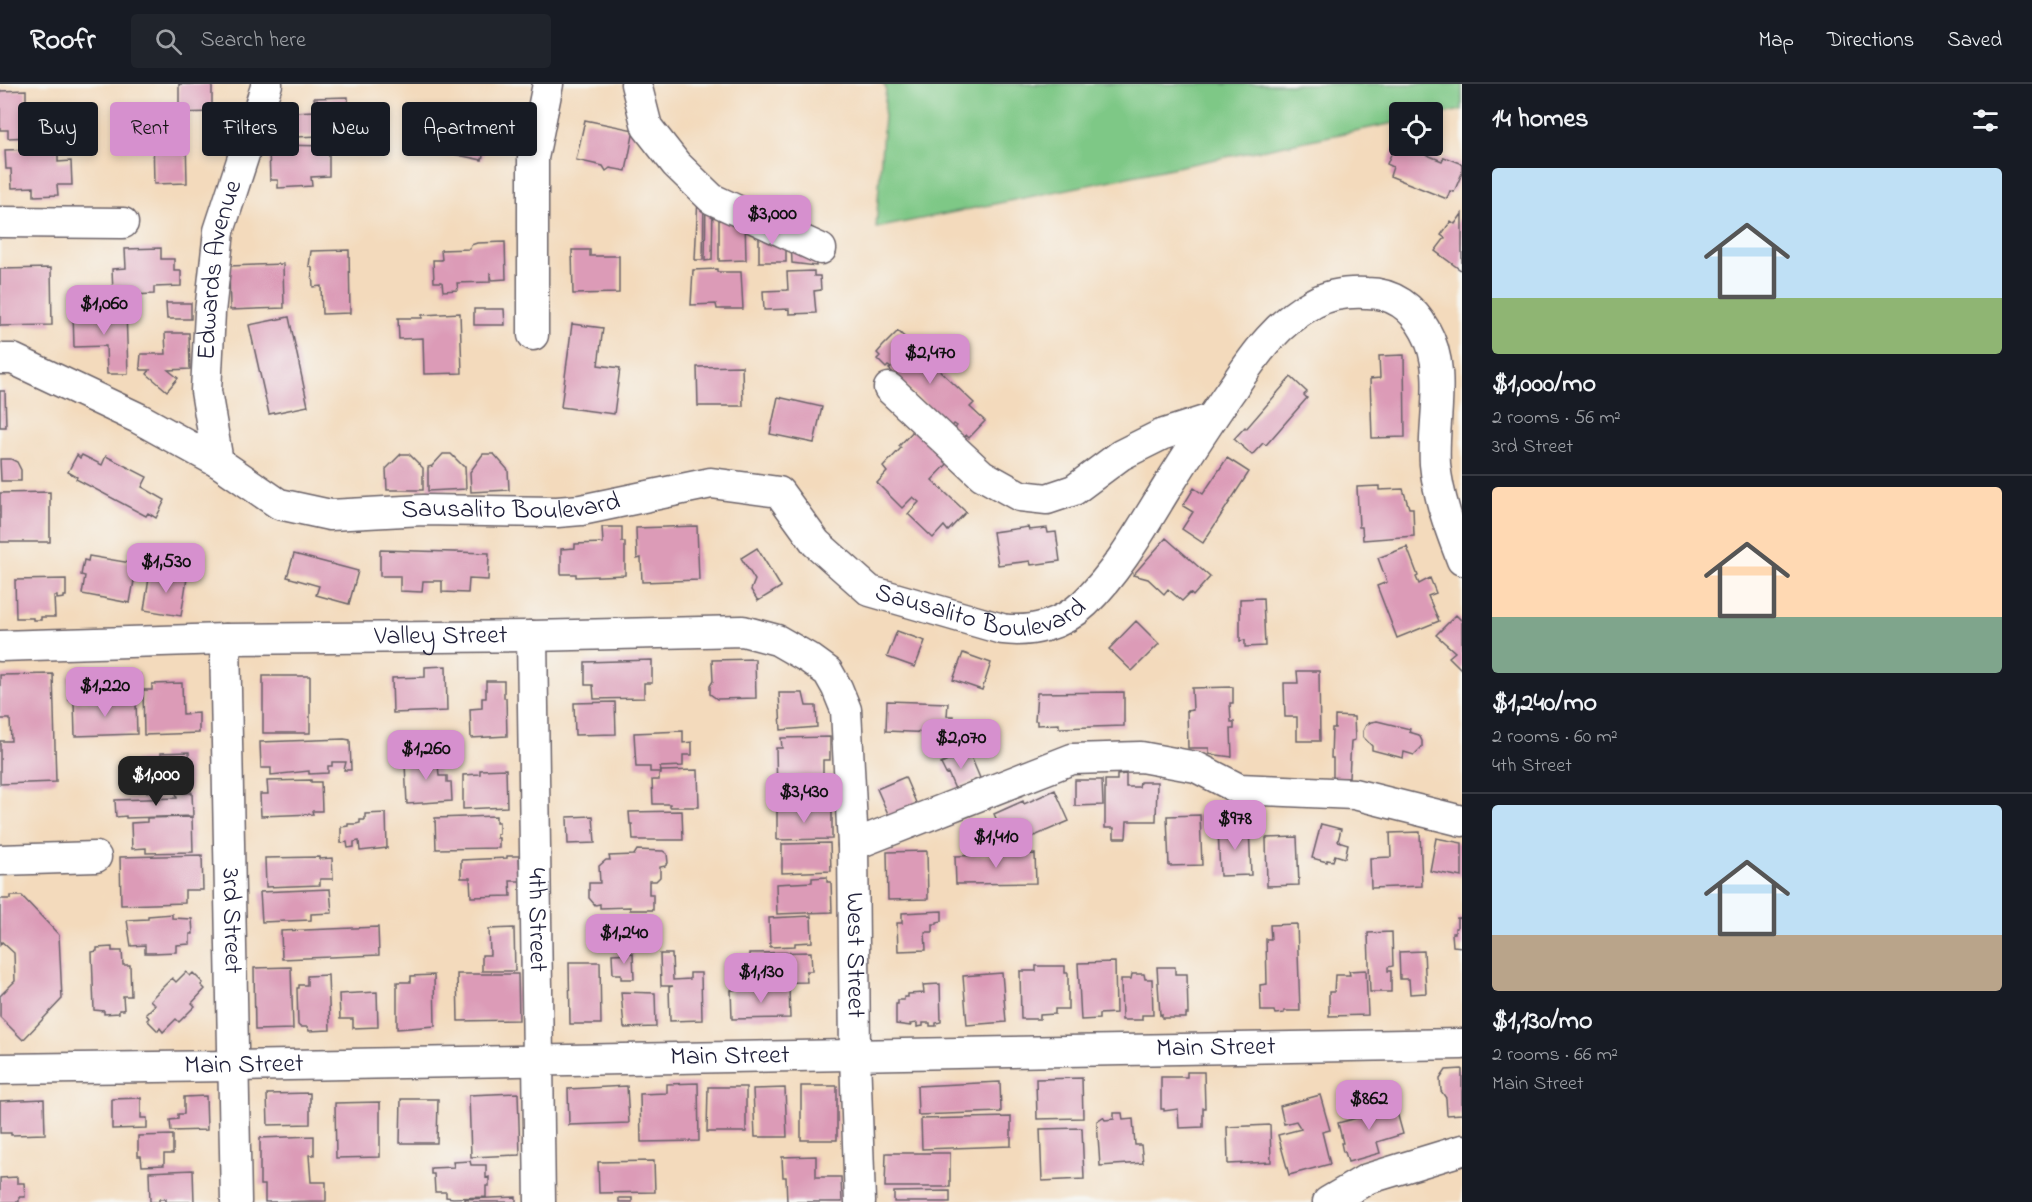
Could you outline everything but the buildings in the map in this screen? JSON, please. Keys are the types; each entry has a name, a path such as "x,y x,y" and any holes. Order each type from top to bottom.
{"street":[{"name":"Edwards Avenue","path":"218,462 206,391 210,312 219,231 267,84"},
{"path":"533,335 533,158 548,84"},
{"path":"636,84 647,127 676,164 712,199 821,249"},
{"path":"0,222 123,223"},
{"name":"Sausalito Boulevard","path":"0,359 13,359 138,418 218,462 279,504 330,515 423,510 557,512 581,510 711,483 779,492 816,543 870,591 1002,629 1020,632 1036,629 1068,615 1083,605 1097,591 1137,536 1211,419 1269,337 1298,312 1317,301 1354,292 1373,293 1390,297 1406,306 1417,317 1433,349 1437,382 1436,465 1443,502 1462,560"},
{"path":"889,388 982,475 1020,496 1047,500 1074,490 1122,456 1161,435 1211,419"},
{"name":"Valley Street","path":"0,646 225,639 742,631 777,640 828,672 846,710"},
{"name":"4th Street","path":"532,636 540,1202"},
{"name":"3rd Street","path":"225,639 236,1202"},
{"name":"West Street","path":"846,710 853,844 855,1055 860,1202"},
{"path":"853,844 1072,759 1095,758 1141,757 1196,767 1239,789 1354,794 1462,821"},
{"path":"0,860 96,857"},
{"name":"Main Street","path":"0,1069 1462,1044"},
{"path":"1328,1202 1367,1179 1462,1150"}],"green space":[{"path":"883,84 1462,84 1462,110 1443,114 1443,102 1389,102 1389,124 876,228 886,88"}]}
